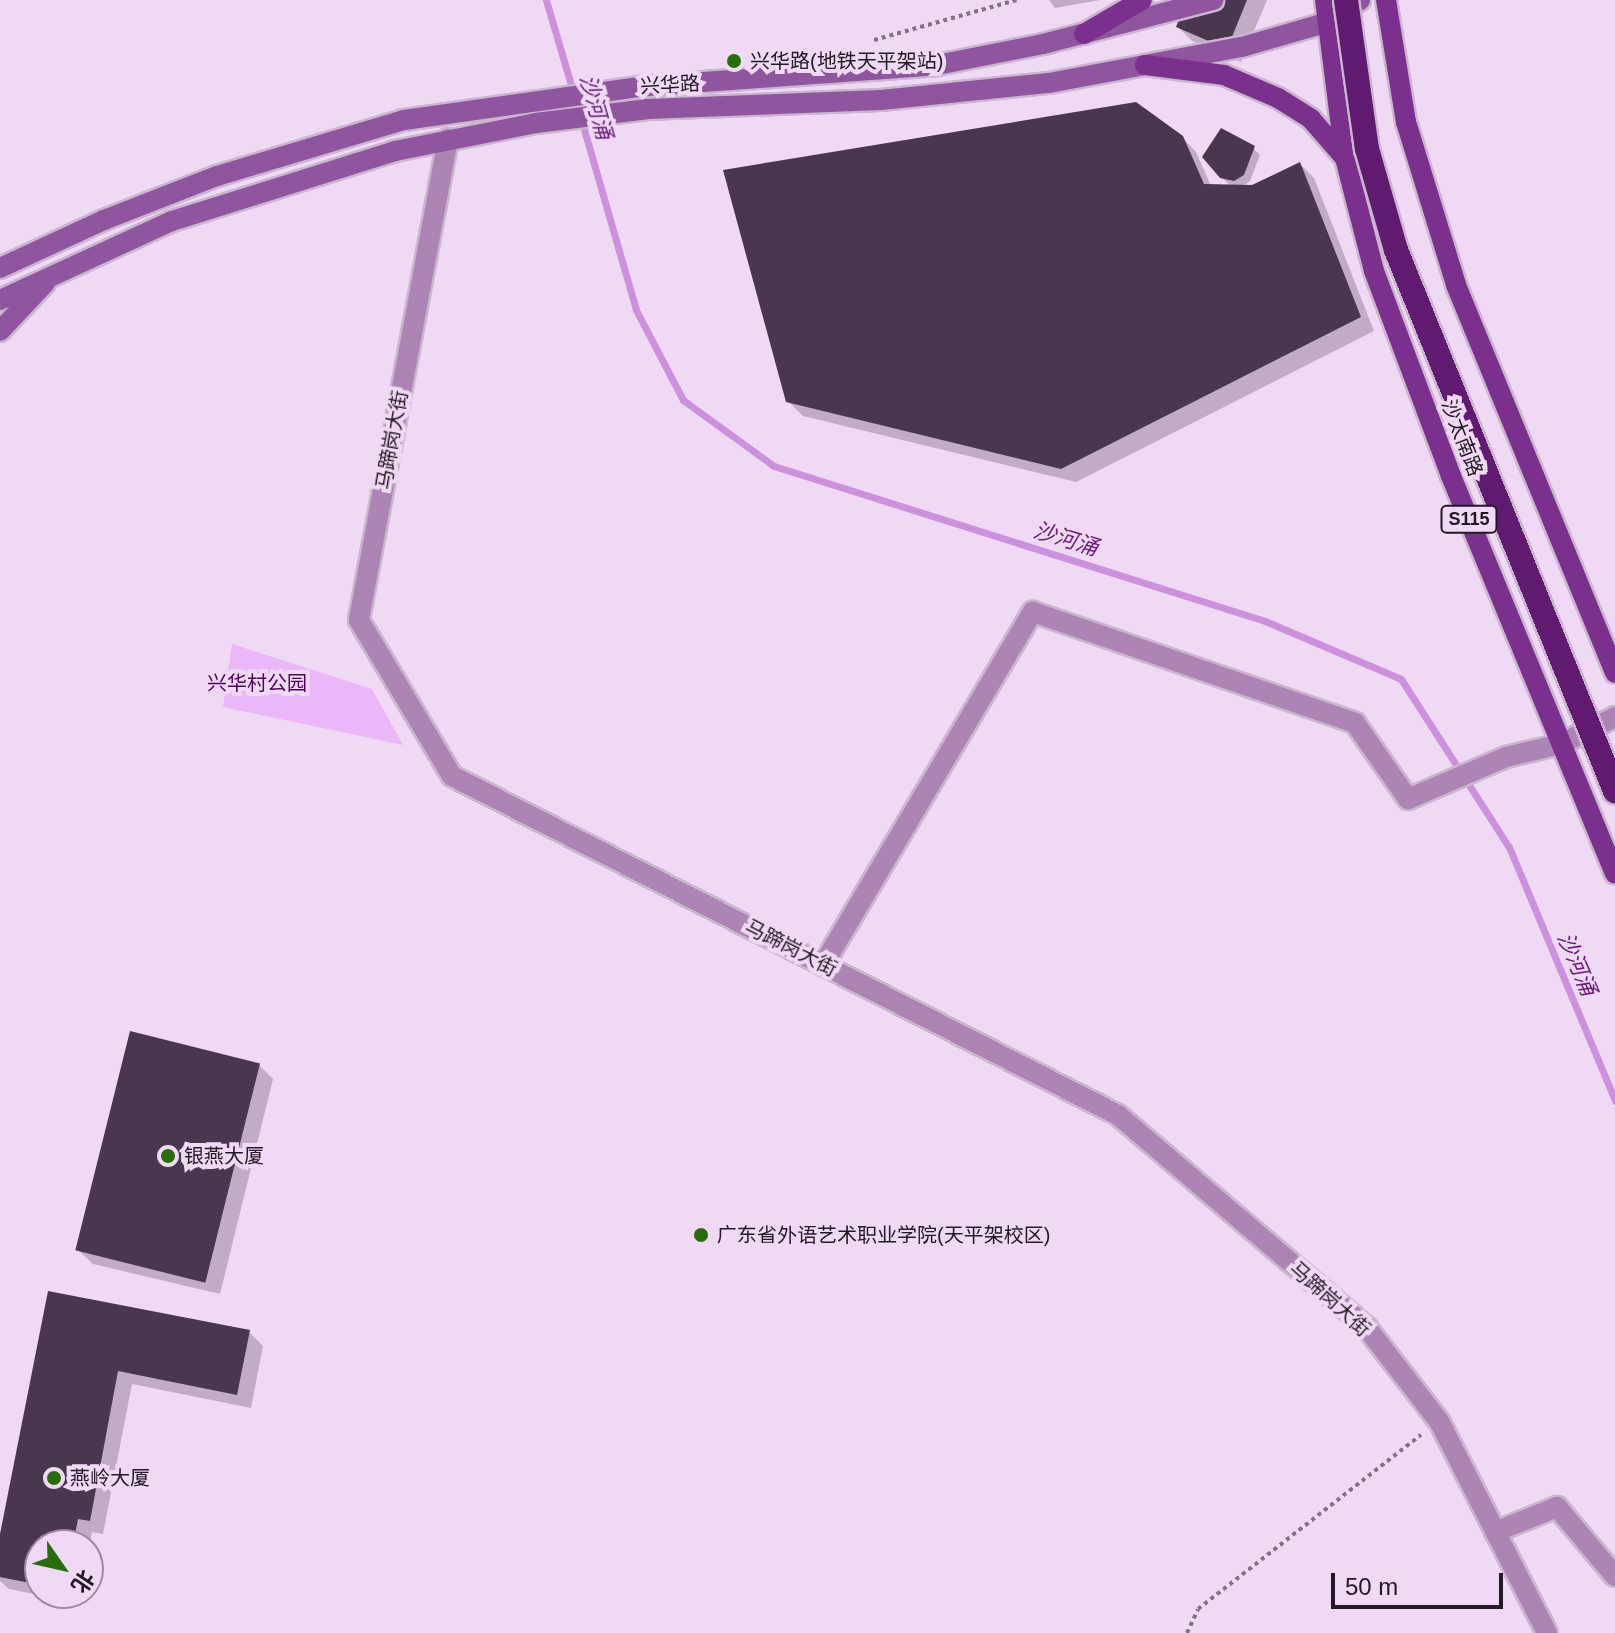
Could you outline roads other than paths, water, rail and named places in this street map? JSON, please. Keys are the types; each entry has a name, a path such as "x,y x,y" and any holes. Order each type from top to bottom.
{"highway":[{"path":"1330,6 1393,240 1458,412 1615,791"}],"main road":[{"path":"1084,34 1142,0"},
{"name":"兴华路","path":"0,268 61,238 217,176 346,134 453,110 647,86 879,72 1084,34 1213,0"},
{"name":"兴华路","path":"0,300 56,272 241,196 448,139 536,123 648,109 881,100 1049,83 1242,47 1330,6 1360,0"},
{"path":"1386,0 1406,122 1456,285 1615,673"},
{"name":"沙太南路","path":"1330,6 1345,158 1395,332 1615,873"},
{"path":"1145,65 1224,75 1278,98 1311,119 1345,158"},
{"path":"0,255 61,238"},
{"path":"0,331 56,272"}],"street":[{"name":"马蹄岗大街","path":"448,139 359,620 452,776 1118,1115 1367,1328 1439,1421 1547,1633"},
{"path":"823,965 1033,612 1355,723 1408,799 1506,757 1561,744 1615,717"},
{"path":"1495,1532 1557,1507 1615,1576"}],"waterway":[{"name":"沙河涌","path":"546,0 573,92"},
{"name":"沙河涌","path":"581,119 636,310 683,400 774,466 1265,621 1401,679 1509,847 1615,1101"}],"place":[{"name":"兴华路(地铁天平架站)","path":"734,61"},
{"name":"银燕大厦","path":"168,1156"},
{"name":"广东省外语艺术职业学院(天平架校区)","path":"701,1235"},
{"name":"燕岭大厦","path":"54,1478"}],"park label":[{"name":"兴华村公园","path":"257,683"}]}
